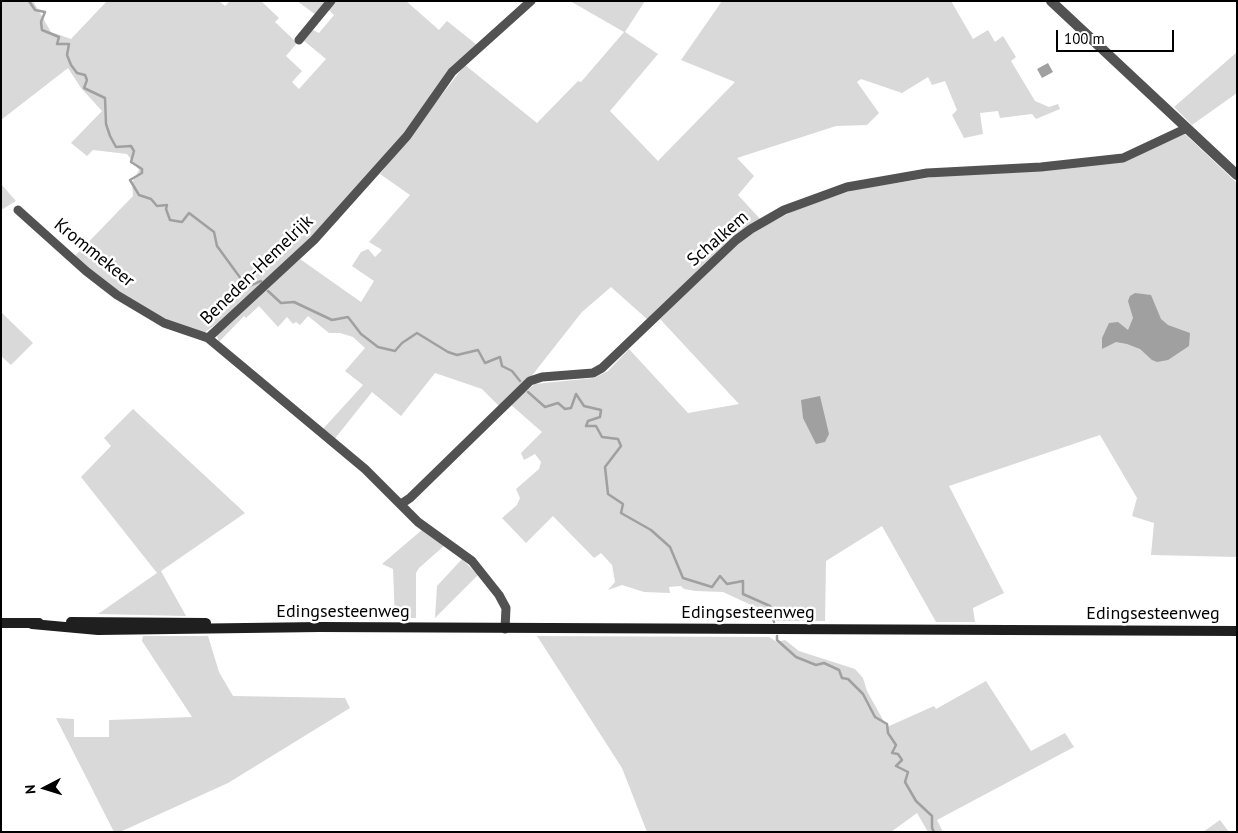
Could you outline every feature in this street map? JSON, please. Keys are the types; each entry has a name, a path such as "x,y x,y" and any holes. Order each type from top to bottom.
{"main road":[{"name":"Edingsesteenweg","path":"1,623 98,630 260,628 1237,631"}],"street":[{"path":"300,40 331,1"},
{"name":"Beneden-Hemelrijk","path":"504,629 506,608 499,595 472,561 418,522 365,469 208,338 314,240 407,136 450,75 531,1"},
{"path":"1050,1 1237,175"},
{"name":"Schalkem","path":"401,504 410,498 530,382 542,377 587,374 602,368 736,240 751,229 790,207 860,184 927,173 1041,167 1123,158 1187,128"},
{"name":"Krommekeer","path":"18,210 117,296 164,322 208,338"}],"shaded area":[{"path":"1,1 33,1 51,32 71,39 107,1 219,1 225,6 230,1 261,1 279,18 275,22 297,43 286,56 302,71 292,82 299,89 326,59 303,40 313,30 319,33 334,15 328,9 335,1 406,1 439,30 447,21 477,45 387,155 314,235 220,321 204,333 172,323 108,285 74,257 133,196 132,183 139,170 127,154 93,150 87,156 71,143 102,111 81,88 68,68 1,120"},
{"path":"297,1 328,1 316,15"},
{"path":"570,1 645,1 625,32 658,54 610,111 658,161 735,82 681,60 722,1 951,1 973,39 988,30 995,42 1003,36 1016,57 1011,61 1035,101 1049,107 1058,104 1060,109 1036,119 1032,114 1000,118 998,111 980,113 983,134 964,138 952,115 957,110 945,81 932,85 928,77 902,93 861,79 857,82 879,113 867,125 836,126 737,158 754,176 738,195 761,220 648,320 611,287 582,312 530,378 499,406 482,389 435,373 401,416 372,392 333,441 322,430 363,385 345,371 365,348 353,337 340,333 329,333 308,316 300,325 296,322 293,324 287,317 278,327 259,306 246,318 244,316 219,342 218,332 300,259 361,302 374,281 352,266 361,252 368,249 375,257 382,250 369,242 410,195 380,174 465,65 537,123 578,81 581,82 624,32"},
{"path":"1237,52 1237,93 1192,125 1174,107"},
{"path":"1048,63 1053,72 1042,78 1037,69"},
{"path":"1185,134 1237,183 1237,557 1151,555 1154,523 1132,516 1137,498 1100,435 949,486 1004,593 973,608 975,622 936,622 882,526 826,561 825,621 776,621 775,612 751,605 723,592 696,591 684,589 681,586 669,587 670,593 644,592 622,585 608,590 615,582 612,565 601,553 594,558 553,516 526,543 502,518 517,505 520,498 516,489 539,469 541,462 535,454 524,460 521,453 542,432 510,404 535,384 594,378 608,371 629,349 688,413 739,404 660,319 739,242 768,224 795,210 853,190 940,176 1123,161"},
{"path":"1,184 16,201 1,210"},
{"path":"1135,293 1151,295 1161,319 1168,325 1190,333 1189,346 1168,360 1157,362 1140,349 1127,344 1116,342 1102,349 1102,338 1109,323 1118,322 1128,330 1133,318 1128,301 1130,296"},
{"path":"1,312 33,343 11,365 1,356"},
{"path":"820,396 829,434 825,442 816,444 803,418 801,400"},
{"path":"133,409 245,513 161,571 186,616 98,614 157,573 81,477 111,446 104,438"},
{"path":"423,529 445,545 419,568 416,573 416,618 395,618 393,569 382,564"},
{"path":"462,559 478,575 435,618 437,586"},
{"path":"143,636 208,636 219,672 233,696 345,698 350,708 228,783 120,832 114,832 56,718 74,719 74,737 109,737 109,720 192,717 142,641"},
{"path":"537,636 769,637 777,642 785,640 799,651 855,669 863,678 867,691 887,727 934,706 936,709 986,681 1031,751 1065,733 1074,747 937,820 943,832 928,832 917,813 891,832 647,832 622,768"},
{"path":"1220,820 1229,832 1203,832"}],"waterway":[{"path":"29,1 35,10 45,12 41,22 42,30 59,37 57,44 69,44 67,55 77,73 85,75 87,80 84,88 105,98 106,124 110,136 116,147 131,146 134,151 131,162 142,169 142,173 130,180 139,195 151,199 157,206 167,205 166,209 170,220 182,222 189,213 214,232 217,246 247,287 261,281"},
{"path":"268,291 281,303 294,302 332,320 348,317 361,334 378,347 395,351 402,343 417,333 448,352 457,355 478,350 485,363 500,357 502,366 512,371 520,381"},
{"path":"528,392 545,407 558,403 565,409 571,408 576,394 584,406 601,410 600,417 588,421 586,426 596,426 602,437 618,439 621,446 605,467 608,494 623,504 621,513 651,530 670,547 683,578 712,587 720,576 727,584 743,581 743,594 770,606 774,622"},
{"path":"777,636 777,640 796,657 816,665 824,663 839,670 842,678 848,679 863,694 875,717 887,724 888,733 896,745 892,753 898,754 902,760 896,766 908,772 905,782 916,801 932,816 934,832"}]}
